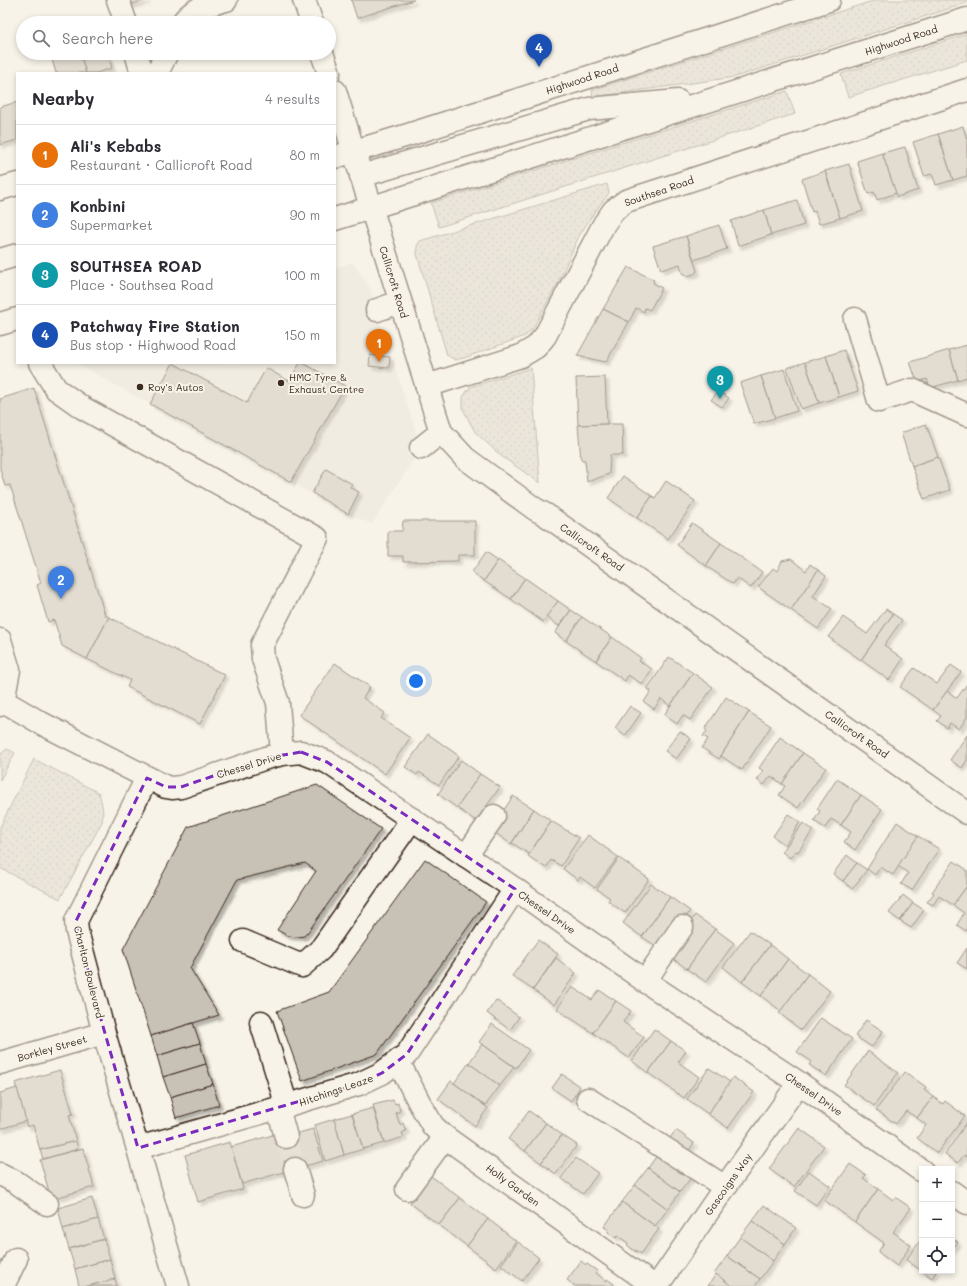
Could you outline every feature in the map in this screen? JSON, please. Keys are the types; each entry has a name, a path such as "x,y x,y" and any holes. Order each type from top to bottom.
{"street":[{"path":"118,0 124,16"},
{"path":"187,16 201,8 226,0"},
{"path":"304,0 310,16"},
{"name":"Highwood Road","path":"344,154 408,135 829,0"},
{"name":"Highwood Road","path":"336,219 967,19"},
{"path":"138,60 142,72"},
{"path":"158,72 164,60"},
{"path":"324,60 329,72"},
{"name":"Southsea Road","path":"426,386 521,356 536,347 545,336 604,224 614,210 626,201 967,90"},
{"name":"Highwood Road","path":"362,176 589,109 720,97"},
{"name":"Callicroft Road","path":"336,98 344,154 362,176 441,432 466,458 535,509 585,542 967,813"},
{"path":"0,189 16,184"},
{"path":"0,260 16,255"},
{"path":"377,310 400,302"},
{"path":"0,324 16,319"},
{"path":"855,319 879,401 912,390 967,415"},
{"path":"41,364 56,389 83,408 317,538 262,646 263,659 278,704 282,754"},
{"path":"421,448 441,432"},
{"path":"0,640 9,670 1,702 147,778"},
{"name":"Chessel Drive","path":"147,778 166,787 181,787 266,758 282,754 301,752 327,762 466,856 645,981 799,1083 919,1169"},
{"name":"Charlton Boulevard","path":"147,778 76,921 77,931 104,1034 178,1286"},
{"path":"466,856 494,816"},
{"path":"243,940 302,966 321,949 412,819"},
{"name":"Hitchings Leaze","path":"138,1148 359,1084 382,1073 407,1054 515,890"},
{"path":"645,981 682,927"},
{"path":"261,1022 283,1107 286,1137"},
{"name":"Borkley Street","path":"0,1063 104,1034"},
{"name":"Holly Garden","path":"398,1061 433,1126 446,1137 654,1286"},
{"name":"Gascoigns Way","path":"657,1286 799,1083"},
{"path":"588,1099 725,1187"},
{"path":"407,1189 446,1137"},
{"path":"296,1169 303,1195"},
{"path":"0,1174 16,1182 47,1204"},
{"path":"955,1194 967,1203"},
{"path":"3,1286 16,1259"}],"highlighted area":[{"path":"301,752 327,762 515,889 407,1054 382,1073 359,1084 138,1148 94,995 76,921 147,778 166,787 181,787 266,758"}],"shaded area":[{"path":"876,0 967,0 967,3 735,77 593,97 592,90"},
{"path":"967,34 967,60 848,97 841,74"},
{"path":"787,91 795,114 439,227 431,203"},
{"path":"607,184 609,193 591,217 578,238 558,283 532,330 525,336 464,358 455,360 447,355 417,254 417,246 420,241"},
{"name":"HMC Tyre & Exhaust Centre","path":"352,262 369,286 421,448 372,524 348,514 78,364 336,364 336,268"},
{"path":"531,368 540,483 501,456 475,432 463,409 463,397 470,387"},
{"path":"7,749 15,753 0,780 0,755"},
{"path":"34,759 99,793 102,804 102,822 60,899 0,868 0,827"}],"building":[{"path":"124,0 147,0 126,6"},
{"path":"351,0 414,0 357,18"},
{"path":"52,60 82,60 86,72 56,72"},
{"path":"82,60 110,60 112,68 99,72 86,72"},
{"path":"16,102 16,140 0,145 0,107"},
{"path":"963,126 967,140 967,176 953,180 938,134"},
{"path":"938,134 953,180 936,185 932,174 924,176 913,142"},
{"path":"905,147 918,190 897,197 882,153"},
{"path":"882,153 896,193 877,200 874,192 868,194 857,161"},
{"path":"849,164 863,211 840,218 825,171"},
{"path":"825,171 840,218 819,224 815,211 812,212 802,179"},
{"path":"797,200 804,225 771,235 764,210"},
{"path":"764,210 771,235 738,246 731,221"},
{"path":"719,225 727,249 694,260 686,236"},
{"path":"686,236 697,271 694,274 687,276 682,273 680,264 661,270 653,246"},
{"path":"628,267 654,280 653,283 662,288 650,310 645,308 644,312 636,308 629,322 603,309"},
{"path":"603,309 629,322 606,362 577,356"},
{"path":"967,345 967,377 958,380 949,350"},
{"path":"844,350 858,391 839,397 826,356"},
{"path":"949,350 958,380 930,388 927,379 917,382 910,362"},
{"path":"370,355 390,357 389,368 369,366"},
{"path":"826,356 839,397 819,403 805,362"},
{"path":"805,362 819,403 801,409 787,368"},
{"path":"172,364 247,403 266,368 289,381 299,364 305,364 345,386 291,482 150,404"},
{"path":"784,369 797,411 775,418 761,376"},
{"path":"761,376 775,418 754,424 740,383"},
{"path":"605,377 607,424 578,425 576,378"},
{"path":"34,388 105,615 109,617 87,659 62,646 54,620 48,622 37,585 41,583 10,485 5,486 0,469 0,399"},
{"path":"718,391 729,398 722,407 711,400"},
{"path":"622,424 623,455 610,455 609,474 587,482 585,460 581,460 578,425"},
{"path":"926,424 938,457 912,466 901,433"},
{"path":"938,457 950,490 924,499 912,466"},
{"path":"326,469 352,484 350,487 359,492 348,514 312,493"},
{"path":"623,476 652,496 637,518 608,498"},
{"path":"666,481 695,501 668,539 637,518 652,496 655,498"},
{"path":"403,521 475,521 475,555 458,555 458,561 403,562 403,556 388,556 388,531 402,531"},
{"path":"692,523 721,543 706,566 677,545"},
{"path":"721,543 762,572 751,588 737,578 733,584 706,566"},
{"path":"486,552 498,560 484,581 472,572"},
{"path":"791,559 806,571 810,564 818,570 791,610 758,587 773,568 777,571 782,561"},
{"path":"498,560 525,578 511,599 484,581"},
{"path":"818,570 826,576 813,596 832,609 818,629 791,610"},
{"path":"525,578 558,601 543,622 511,599"},
{"path":"558,601 571,610 559,626 546,617"},
{"path":"886,609 893,614 861,660 828,637 843,617 867,634"},
{"path":"571,610 582,617 566,641 555,633"},
{"path":"893,614 902,620 884,645 903,659 889,680 861,660"},
{"path":"109,617 225,675 200,724 127,687 130,680 87,659"},
{"path":"582,617 612,637 596,661 566,641"},
{"path":"612,637 641,658 639,661 652,669 642,684 628,675 625,681 596,661"},
{"path":"669,657 693,673 670,706 661,699 654,709 644,702 651,691 647,689"},
{"path":"335,663 370,687 363,698 385,713 381,718 410,738 385,774 299,715"},
{"path":"951,665 961,672 933,710 900,687 914,668 937,684"},
{"path":"693,673 713,687 690,720 683,715 677,724 664,715"},
{"path":"967,684 967,717 959,729 950,723 947,728 937,721 941,716 933,710 947,691 957,698"},
{"path":"726,697 749,712 719,759 702,748 708,739 703,736 707,731 705,729"},
{"path":"630,706 641,713 625,736 615,728"},
{"path":"749,712 771,726 742,770 721,756"},
{"path":"680,731 691,739 676,759 665,751"},
{"path":"428,734 459,756 439,785 419,772 417,775 405,767"},
{"path":"967,735 967,760 962,768 950,760"},
{"path":"780,737 803,753 782,784 771,776 764,785 757,780 763,771 759,768"},
{"path":"803,753 826,768 798,808 779,795 785,786 782,784"},
{"path":"461,760 480,774 457,808 438,794"},
{"path":"480,774 500,787 476,821 457,808"},
{"path":"837,779 861,795 841,825 831,819 825,828 814,821 820,811 817,809"},
{"path":"317,785 381,829 304,936 288,936 277,930 316,871 305,863 237,880 190,968 219,1015 151,1036 123,949 188,827"},
{"path":"861,795 882,809 855,850 844,842 851,832 841,825"},
{"path":"513,796 534,809 511,844 491,830"},
{"path":"534,809 551,821 529,854 512,843"},
{"path":"788,814 800,822 785,845 773,836"},
{"path":"551,821 579,838 561,866 551,860 546,868 528,856"},
{"path":"897,822 918,836 893,875 880,867 875,875 867,869"},
{"path":"803,823 813,830 798,852 795,851 790,858 782,852"},
{"path":"588,835 618,857 595,888 580,877 578,880 563,869"},
{"path":"918,836 939,849 912,890 901,884 908,873 898,866"},
{"path":"847,855 857,863 843,881 833,874"},
{"path":"619,858 649,879 625,913 608,901 610,898 597,889"},
{"path":"425,859 486,902 377,1054 302,1081 277,1011 329,992"},
{"path":"954,861 967,870 967,886 953,905 939,896 933,905 927,902 934,893 932,892"},
{"path":"857,863 867,870 852,889 843,881"},
{"path":"651,884 670,897 642,937 623,923"},
{"path":"967,886 966,931 957,925 964,913 953,905"},
{"path":"903,895 913,903 900,921 889,913"},
{"path":"670,897 690,911 662,950 642,937"},
{"path":"913,903 924,910 911,928 900,921"},
{"path":"695,915 715,929 687,969 668,955"},
{"path":"715,929 734,943 706,982 687,969"},
{"path":"750,931 770,945 742,982 723,967"},
{"path":"538,940 558,954 533,990 512,976"},
{"path":"770,945 788,959 761,996 742,982"},
{"path":"967,948 967,969 957,963"},
{"path":"556,958 576,973 554,1005 533,990"},
{"path":"788,959 808,974 781,1011 761,996"},
{"path":"808,974 830,991 801,1030 779,1013"},
{"path":"572,987 592,1000 599,990 616,1001 593,1033 557,1009"},
{"path":"496,1000 519,1017 510,1030 487,1013"},
{"path":"616,1001 631,1011 623,1022 644,1037 629,1058 593,1033"},
{"path":"821,1018 852,1039 826,1076 809,1065 811,1061 797,1052"},
{"path":"866,1020 883,1031 872,1047 855,1036"},
{"path":"193,1023 200,1043 157,1056 151,1036"},
{"path":"492,1024 529,1050 516,1068 479,1042"},
{"path":"654,1029 671,1041 648,1073 632,1061"},
{"path":"671,1041 686,1051 678,1062 699,1077 684,1098 648,1073"},
{"path":"200,1043 206,1064 163,1077 157,1056"},
{"path":"482,1044 514,1067 500,1086 469,1063"},
{"path":"868,1051 898,1073 874,1106 844,1085"},
{"path":"469,1063 500,1086 485,1106 454,1083"},
{"path":"206,1064 213,1084 170,1097 163,1077"},
{"path":"709,1068 730,1082 708,1114 687,1099"},
{"path":"60,1070 73,1114 69,1115 76,1141 40,1150 33,1125 27,1127 15,1083"},
{"path":"905,1072 926,1087 924,1090 933,1097 917,1118 906,1111 896,1124 876,1110"},
{"path":"562,1074 580,1087 571,1101 552,1088"},
{"path":"733,1077 754,1092 728,1128 708,1114"},
{"path":"451,1081 488,1108 475,1126 438,1099"},
{"path":"213,1084 219,1105 176,1118 170,1097"},
{"path":"17,1088 26,1121 0,1129 0,1093"},
{"path":"933,1097 943,1104 945,1101 965,1116 937,1153 917,1138 926,1125 917,1118"},
{"path":"393,1100 395,1104 398,1103 400,1111 396,1113 400,1125 403,1123 406,1131 402,1133 404,1137 384,1143 373,1105"},
{"path":"373,1108 384,1143 363,1149 352,1114"},
{"path":"529,1111 546,1123 525,1151 508,1139"},
{"path":"352,1114 363,1149 344,1155 334,1119"},
{"path":"334,1119 344,1155 325,1161 315,1125"},
{"path":"967,1122 967,1157 964,1155 958,1163 945,1154"},
{"path":"546,1123 562,1135 541,1163 525,1151"},
{"path":"799,1128 824,1146 794,1187 769,1169"},
{"path":"313,1129 323,1161 287,1171 277,1139"},
{"path":"676,1130 694,1143 685,1156 666,1143"},
{"path":"276,1134 287,1171 242,1184 231,1147"},
{"path":"562,1135 577,1145 556,1174 541,1163"},
{"path":"76,1141 78,1149 43,1159 40,1150"},
{"path":"230,1142 243,1189 198,1202 185,1155"},
{"path":"83,1148 94,1187 51,1199 40,1160"},
{"path":"660,1151 693,1175 680,1192 648,1168"},
{"path":"576,1158 598,1173 583,1194 561,1178"},
{"path":"850,1164 866,1175 863,1178 878,1189 855,1222 824,1200"},
{"path":"648,1168 680,1192 668,1209 635,1185"},
{"path":"809,1171 830,1186 816,1205 795,1191"},
{"path":"431,1176 460,1198 439,1225 410,1203"},
{"path":"635,1185 668,1209 655,1226 622,1202"},
{"path":"878,1189 893,1200 895,1197 911,1208 893,1232 911,1245 897,1266 878,1252 884,1243 855,1222"},
{"path":"92,1198 98,1219 63,1229 58,1208"},
{"path":"460,1198 488,1219 467,1246 439,1225"},
{"path":"622,1202 659,1229 641,1254 627,1245 628,1243 618,1236 616,1238 604,1227"},
{"path":"764,1205 796,1228 785,1244 752,1221"},
{"path":"98,1219 104,1239 69,1249 63,1229"},
{"path":"488,1219 516,1241 496,1268 467,1246"},
{"path":"752,1221 785,1244 773,1261 740,1237"},
{"path":"740,1237 773,1261 760,1279 727,1256"},
{"path":"104,1239 110,1259 75,1269 69,1249"},
{"path":"518,1242 539,1258 522,1281 501,1265"},
{"path":"919,1242 919,1269 906,1260"},
{"path":"727,1256 760,1279 755,1286 732,1286 714,1274"},
{"path":"110,1259 115,1279 88,1286 79,1286 75,1269"},
{"path":"581,1261 597,1271 596,1273 606,1281 607,1279 614,1284 613,1286 575,1286 567,1280"},
{"path":"716,1274 732,1286 708,1286"},
{"path":"926,1274 935,1274 932,1278"},
{"path":"115,1279 117,1286 88,1286"}],"tunnel":[{"path":"286,1137 295,1169"}],"place":[{"name":"Patchway Fire Station","path":"539,67"},
{"name":"Ali's Kebabs","path":"379,362"},
{"name":"HMC Tyre & Exhaust Centre","path":"281,383"},
{"name":"Roy's Autos","path":"140,387"},
{"name":"SOUTHSEA ROAD","path":"720,399"},
{"name":"Konbini","path":"61,599"}]}
